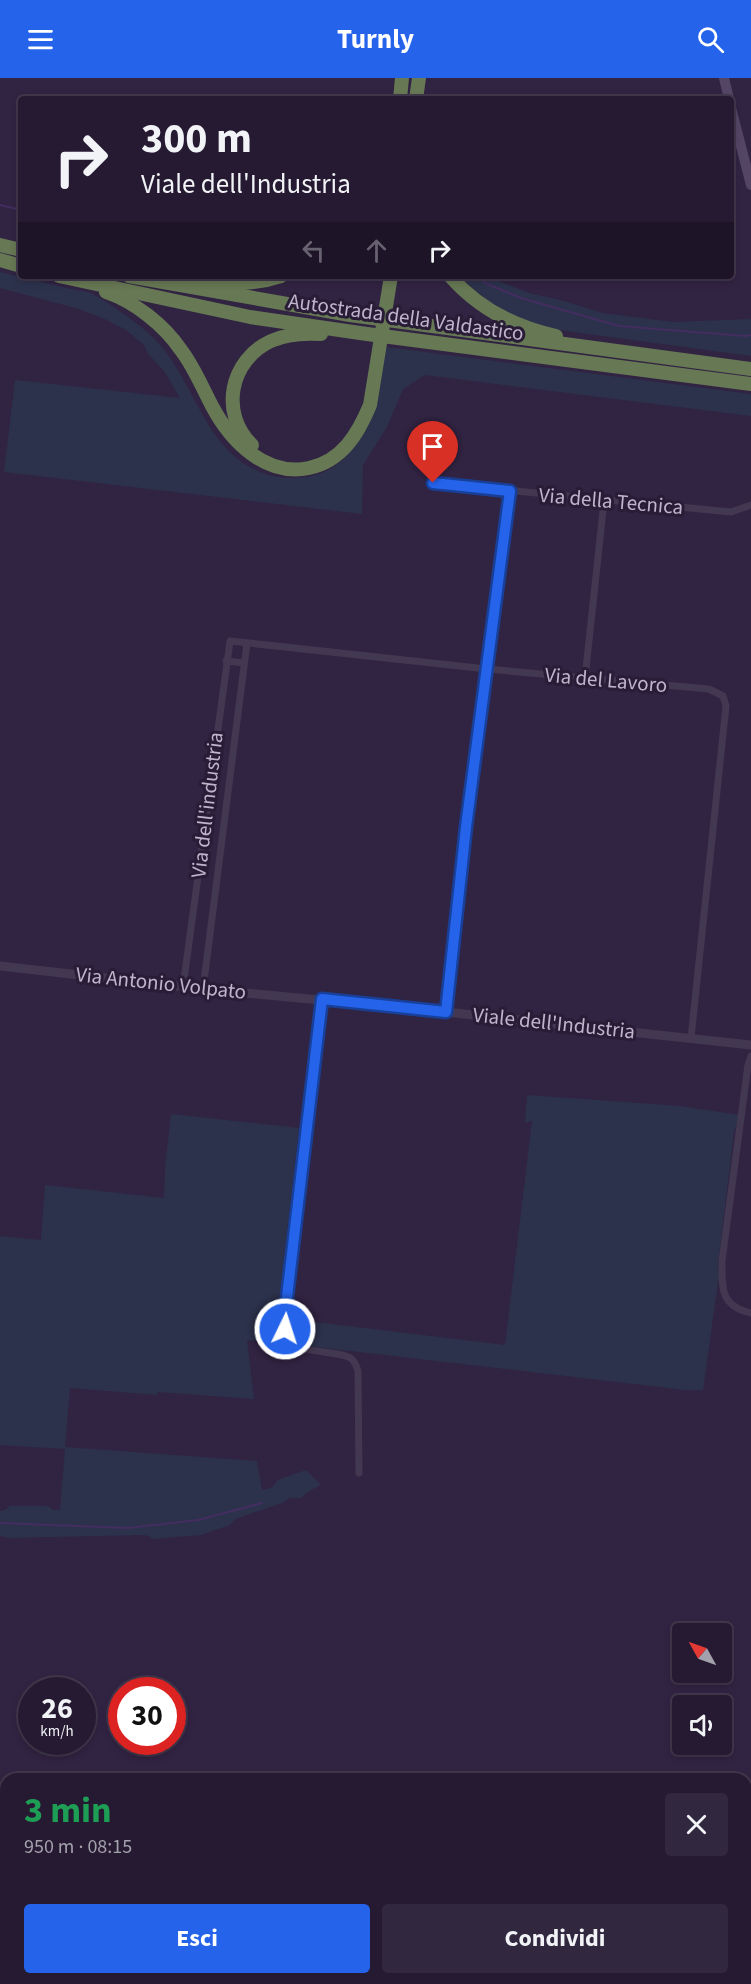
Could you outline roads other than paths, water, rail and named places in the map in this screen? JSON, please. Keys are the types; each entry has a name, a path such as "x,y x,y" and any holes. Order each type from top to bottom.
{"highway":[{"path":"400,96 402,78"},
{"path":"416,96 418,78"},
{"path":"0,245 18,249"},
{"path":"0,260 18,265"},
{"path":"66,279 115,295 158,324 180,348 198,375 213,408 235,440 268,465 284,469 304,469 328,462 341,453 352,440 370,405 374,340"},
{"name":"Autostrada della Valdastico","path":"71,279 250,317 374,340 751,384"},
{"name":"Autostrada della Valdastico","path":"145,279 280,304 402,323 751,369"},
{"path":"187,279 218,284 264,279"},
{"path":"382,311 383,279"},
{"path":"374,340 314,333 273,340 258,348 242,365 233,389 232,408 241,433 264,455 281,462 311,461 337,447 350,433 366,394 374,340 390,279"},
{"path":"453,279 487,309 524,328 567,338 751,363"}],"main road":[{"path":"724,78 728,96"},
{"path":"734,119 751,185"}],"street":[{"name":"Via della Tecnica","path":"433,483 731,512 751,506"},
{"path":"446,1012 466,827 510,491"},
{"path":"585,678 604,501"},
{"name":"Via dell'industria","path":"183,987 230,640 247,643 203,989"},
{"path":"247,643 488,669"},
{"path":"226,661 244,663"},
{"name":"Via del Lavoro","path":"488,669 709,689 723,696 726,706 691,1038"},
{"name":"Via Antonio Volpato","path":"0,966 183,987 322,999"},
{"path":"322,999 285,1329 289,1337 305,1349 338,1354 354,1361 358,1371 359,1473"},
{"name":"Viale dell'Industria","path":"322,999 751,1045"},
{"path":"751,1056 722,1261 724,1293 730,1304 739,1310 751,1313"}],"waterway":[{"path":"0,205 18,209"},
{"path":"482,279 485,283 521,298 619,326 751,335"},
{"path":"0,1523 128,1528 198,1520 262,1503"}]}
